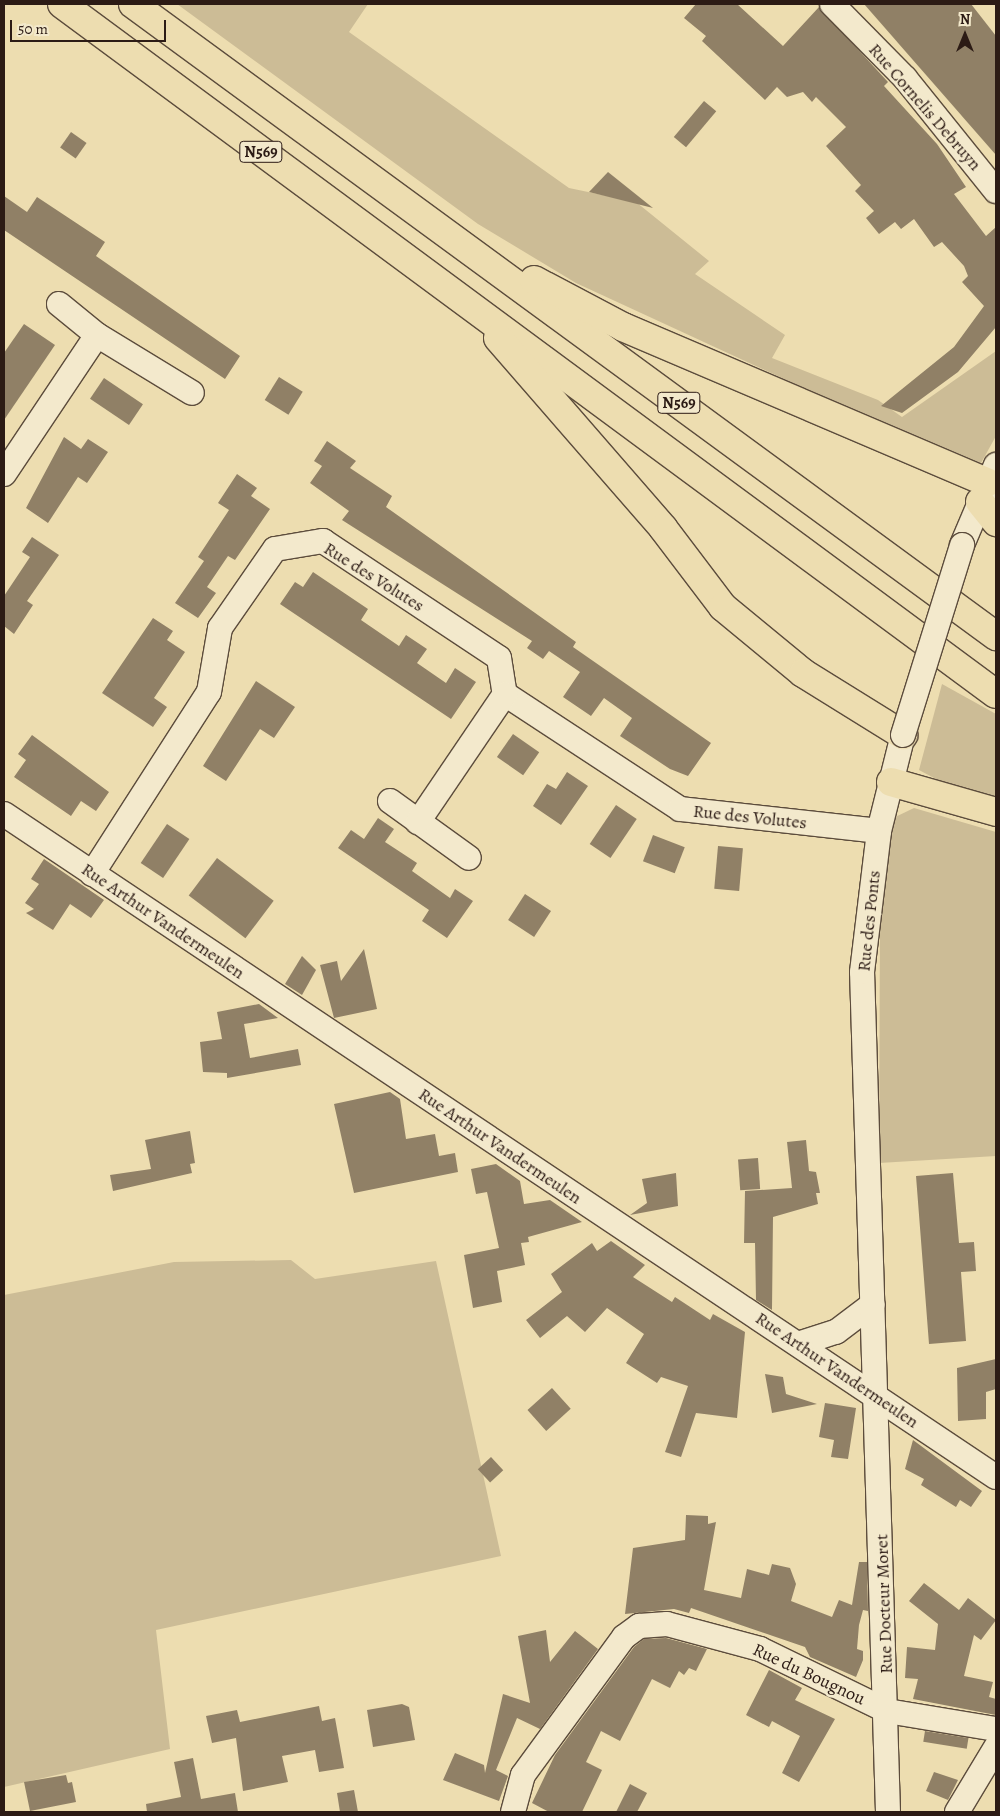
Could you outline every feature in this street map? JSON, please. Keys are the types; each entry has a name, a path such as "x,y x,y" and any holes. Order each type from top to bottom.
{"highway":[{"name":"N569","path":"62,4 996,694"},
{"name":"N569","path":"133,4 996,636"},
{"path":"450,235 623,327 990,493"},
{"path":"462,298 619,476 723,608 803,673 903,735"},
{"path":"891,782 996,812"}],"street":[{"name":"Rue Cornelis Debruyn","path":"832,4 906,78 996,191"},
{"path":"59,304 97,334 192,393"},
{"path":"4,474 97,334"},
{"name":"Rue des Ponts","path":"877,1397 862,972 879,831 903,735 962,545 990,493"},
{"name":"Rue des Volutes","path":"92,874 210,692 220,628 275,549 323,541 499,658 505,694 680,809 879,831"},
{"path":"418,822 505,694"},
{"path":"390,801 469,858"},
{"name":"Rue Arthur Vandermeulen","path":"9,822 92,874 996,1477"},
{"path":"798,1344 836,1332 874,1304"},
{"name":"Rue Docteur Moret","path":"877,1397 887,1711 888,1812"},
{"name":"Rue du Bougnou","path":"513,1812 523,1775 624,1637 639,1626 667,1624 760,1649 887,1711 996,1729"},
{"path":"957,1812 996,1747"}],"shaded area":[{"path":"177,4 368,4 349,32 569,188 636,202 709,261 695,274 785,335 772,358 878,400 902,417 996,351 996,436 981,463 793,383 576,283 478,224"},
{"path":"942,684 996,714 996,800 951,787 919,770"},
{"path":"914,808 996,832 996,1156 879,1163 880,924 889,820"},
{"path":"291,1260 315,1279 436,1261 501,1556 156,1630 170,1749 4,1787 4,1295 174,1262"}],"building":[{"path":"696,4 737,4 783,46 819,7 888,82 884,86 937,144 966,187 954,194 986,236 996,227 996,327 958,372 902,413 881,406 954,347 984,306 962,282 968,276 964,266 942,242 934,247 914,219 901,229 895,222 879,234 866,218 874,211 855,191 861,185 826,146 846,127 816,97 812,102 803,92 787,97 777,87 765,100 702,41 706,36 684,18"},
{"path":"864,4 971,4 996,36 996,155"},
{"path":"704,101 716,111 686,147 674,137"},
{"path":"71,132 87,143 76,158 60,148"},
{"path":"608,172 653,208 589,192"},
{"path":"4,196 27,212 37,197 105,242 96,256 240,356 225,379 4,230"},
{"path":"24,324 55,345 4,420 4,353"},
{"path":"279,377 303,392 288,415 265,400"},
{"path":"104,378 143,404 129,425 90,399"},
{"path":"64,437 81,449 88,439 108,452 87,483 78,477 48,523 26,508"},
{"path":"327,441 356,461 350,468 392,496 386,507 576,642 573,647 711,743 688,776 670,769 620,736 632,718 604,698 591,716 563,697 580,672 549,651 543,659 527,648 532,641 342,520 349,511 310,483 322,466 314,461"},
{"path":"237,474 257,488 251,496 270,509 235,560 228,556 207,587 216,593 198,618 175,603 204,561 198,557 229,510 218,503"},
{"path":"32,537 59,555 27,601 33,605 14,634 4,626 4,596 30,557 22,552"},
{"path":"313,572 368,609 361,620 399,646 406,635 427,649 417,663 446,683 455,668 476,682 451,719 280,604 295,582 303,587"},
{"path":"153,618 173,631 167,640 185,652 154,698 167,707 153,727 102,693"},
{"path":"256,681 295,707 274,738 260,729 226,781 203,766"},
{"path":"513,734 539,752 523,775 497,757"},
{"path":"32,735 109,792 96,811 81,801 71,816 14,777 26,760 18,754"},
{"path":"567,772 588,786 561,825 533,806 547,784 556,789"},
{"path":"616,805 637,819 610,858 590,844"},
{"path":"378,818 394,829 385,842 417,863 412,871 450,898 455,889 473,901 447,938 422,921 429,910 338,848 351,830 364,839"},
{"path":"167,824 189,839 163,878 141,863"},
{"path":"653,835 685,847 675,873 643,861"},
{"path":"718,846 743,848 739,891 714,889"},
{"path":"217,858 274,901 245,938 189,896"},
{"path":"44,859 104,900 91,918 70,904 53,930 26,913 34,909 25,903 39,884 31,879"},
{"path":"525,894 551,911 534,937 508,920"},
{"path":"364,949 377,1009 334,1018 320,965 337,961 341,981"},
{"path":"302,956 316,970 302,995 285,984"},
{"path":"259,1004 278,1018 244,1024 250,1058 298,1049 301,1065 227,1078 227,1073 203,1072 200,1042 222,1039 217,1012"},
{"path":"390,1092 400,1099 406,1139 435,1134 439,1156 455,1153 458,1172 354,1193 334,1104"},
{"path":"190,1131 195,1163 190,1164 192,1173 113,1191 110,1175 151,1169 145,1140"},
{"path":"806,1140 809,1171 816,1172 820,1193 816,1193 818,1204 773,1217 772,1310 756,1300 755,1243 744,1243 745,1191 792,1188 787,1142"},
{"path":"758,1158 760,1189 740,1190 738,1159"},
{"path":"496,1164 520,1181 524,1204 550,1200 582,1222 528,1237 529,1242 521,1243 525,1265 497,1271 502,1302 473,1308 464,1255 499,1248 487,1192 476,1194 471,1169"},
{"path":"676,1173 678,1206 630,1215 647,1203 642,1179"},
{"path":"953,1173 959,1243 974,1242 976,1271 961,1272 966,1341 929,1344 916,1176"},
{"path":"611,1241 645,1265 633,1277 672,1302 675,1297 710,1320 713,1314 745,1332 737,1418 696,1413 681,1457 665,1452 688,1386 661,1377 657,1383 626,1363 644,1334 607,1308 585,1332 567,1316 540,1338 526,1320 562,1292 551,1274 592,1243 597,1251"},
{"path":"996,1359 996,1389 986,1392 986,1419 958,1421 957,1368"},
{"path":"765,1374 783,1377 786,1394 817,1404 772,1413"},
{"path":"552,1388 571,1409 546,1431 527,1410"},
{"path":"825,1403 856,1408 848,1459 831,1457 834,1440 819,1437"},
{"path":"913,1440 982,1491 971,1507 960,1500 956,1507 921,1485 924,1479 905,1469"},
{"path":"491,1457 503,1470 490,1482 478,1469"},
{"path":"686,1515 708,1516 708,1524 716,1522 704,1590 741,1598 747,1569 769,1575 772,1564 790,1568 796,1584 791,1601 832,1617 839,1600 852,1605 859,1562 867,1562 868,1611 863,1610 859,1625 857,1649 863,1651 863,1660 856,1677 810,1657 805,1647 691,1608 689,1613 674,1609 625,1614 633,1548 685,1540"},
{"path":"924,1583 959,1610 968,1598 996,1620 981,1640 974,1635 964,1676 993,1682 989,1697 996,1699 996,1715 913,1699 918,1679 905,1678 907,1647 935,1650 938,1624 909,1601"},
{"path":"546,1630 550,1662 575,1631 598,1649 540,1729 517,1718 496,1770 508,1776 499,1801 443,1780 455,1753 484,1765 485,1773 503,1694 530,1703 518,1636"},
{"path":"666,1638 707,1649 696,1671 689,1668 684,1675 679,1671 670,1688 652,1679 620,1741 601,1731 586,1762 602,1770 582,1812 549,1812 532,1803 555,1755 634,1647 644,1639"},
{"path":"769,1670 802,1688 795,1700 835,1719 799,1782 782,1773 800,1736 772,1721 769,1727 746,1715"},
{"path":"402,1704 409,1707 415,1740 373,1747 367,1710"},
{"path":"319,1706 322,1721 335,1718 344,1768 319,1772 315,1750 282,1756 288,1782 243,1791 236,1738 212,1743 206,1716 237,1710 240,1722"},
{"path":"925,1731 968,1738 967,1749 923,1742"},
{"path":"193,1758 201,1799 235,1793 238,1812 147,1812 146,1804 181,1797 174,1762"},
{"path":"934,1772 958,1780 948,1800 926,1791"},
{"path":"66,1775 68,1783 72,1782 76,1802 30,1811 24,1782"},
{"path":"630,1784 647,1793 637,1812 616,1812"},
{"path":"354,1790 358,1812 340,1812 337,1793"}]}
